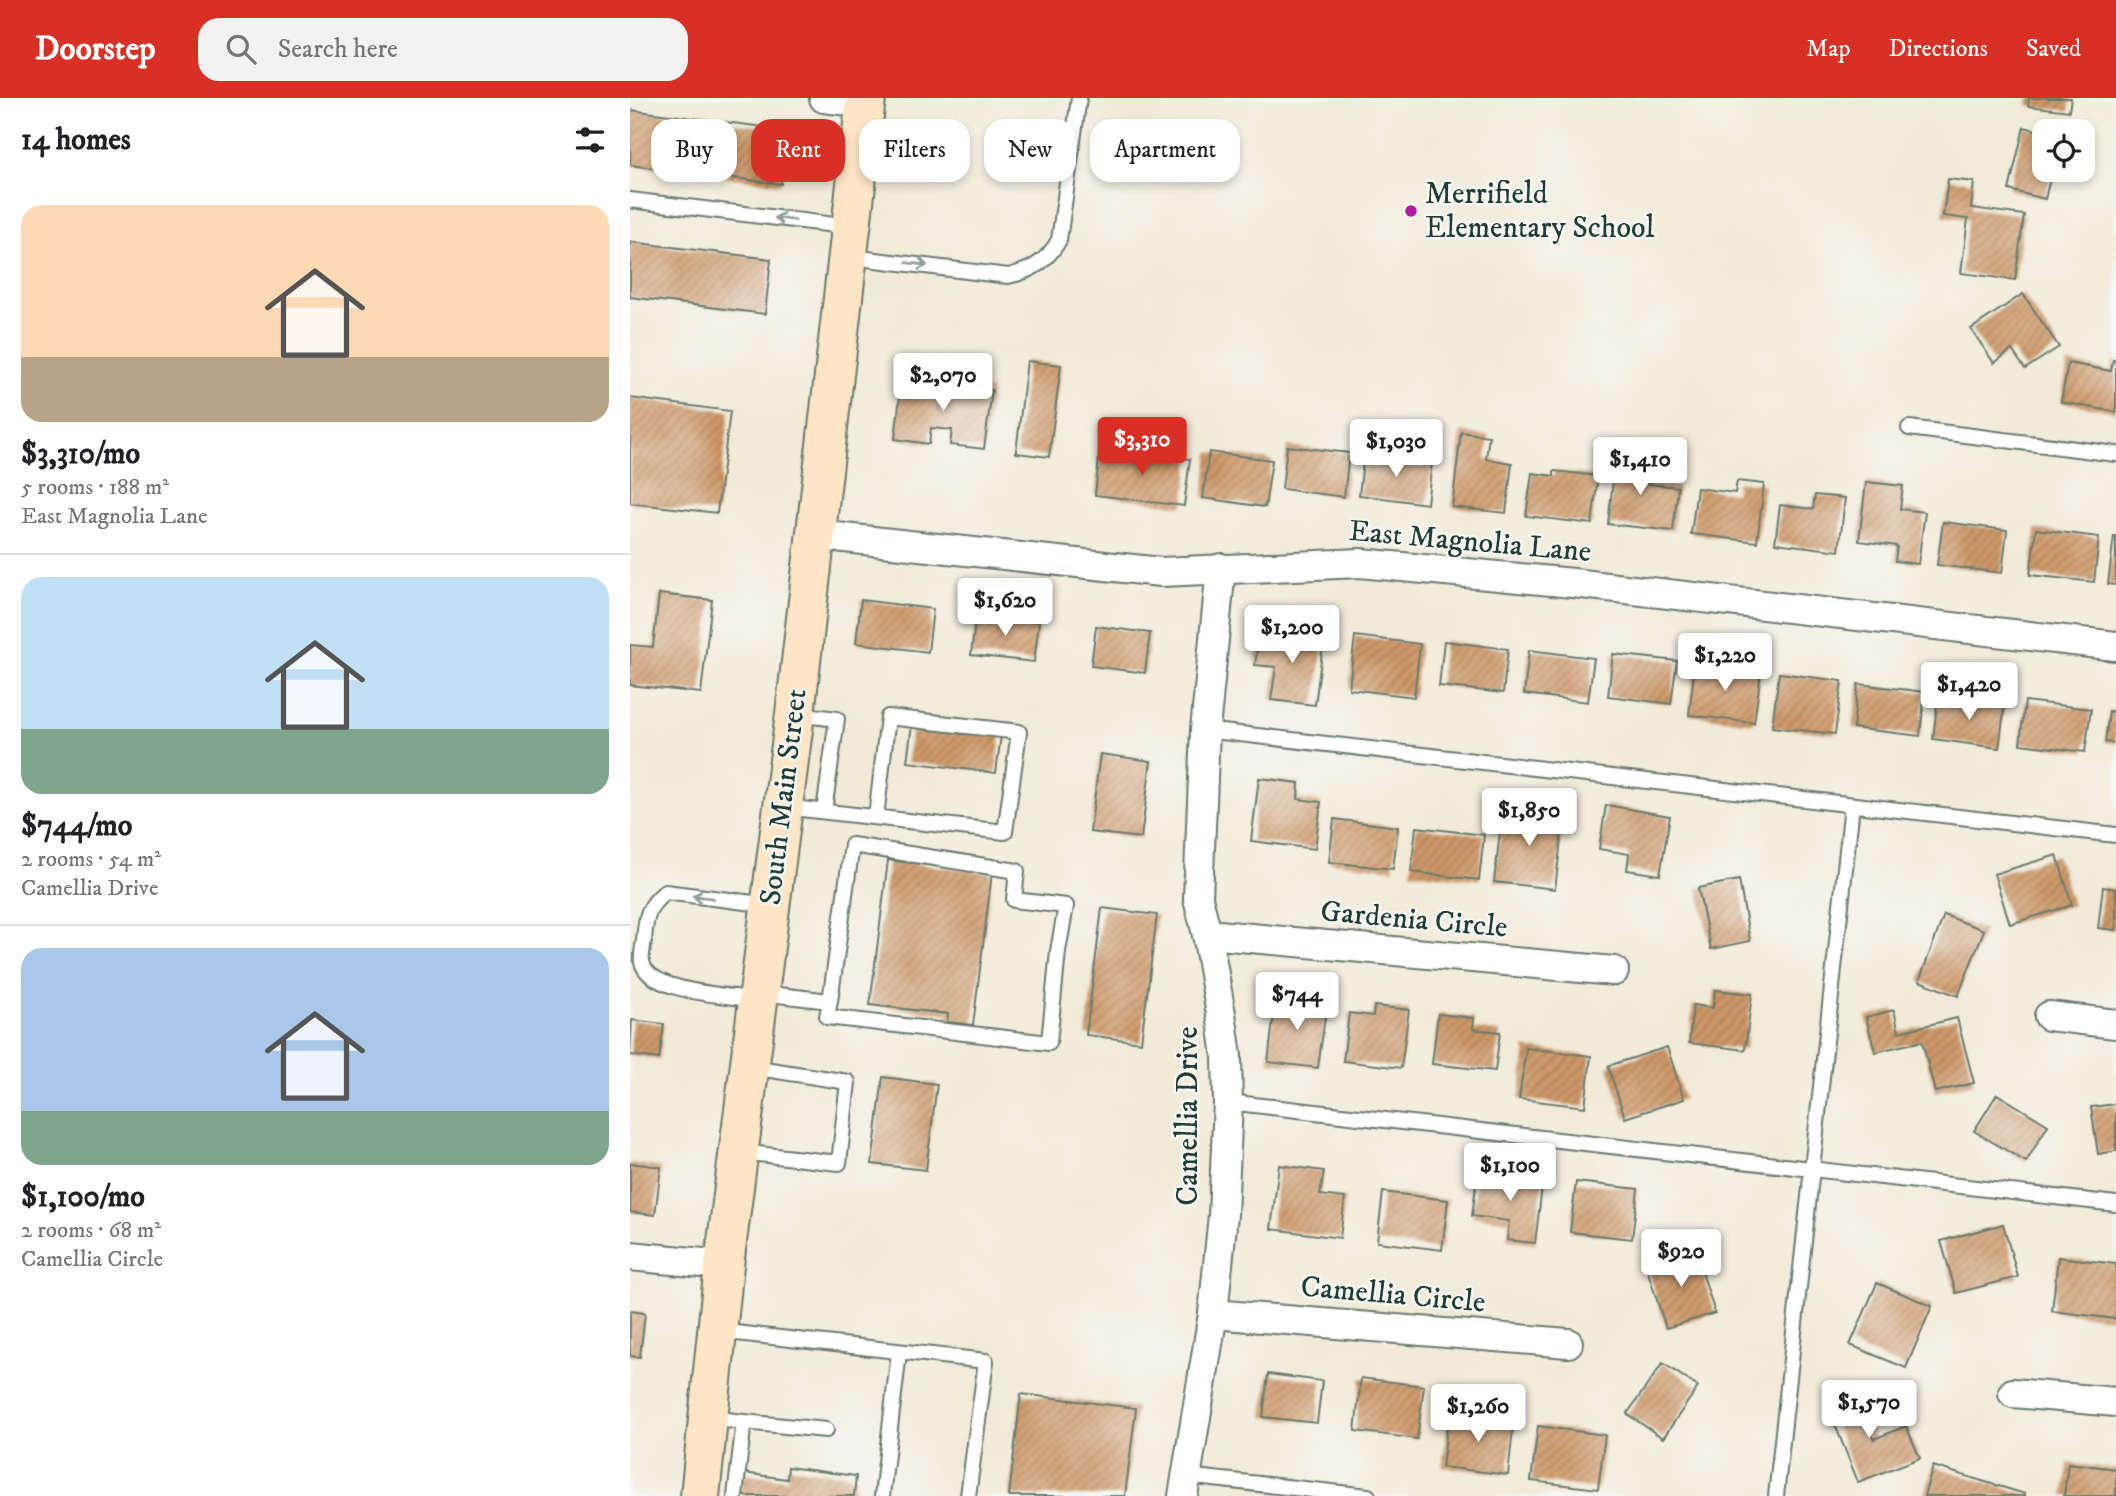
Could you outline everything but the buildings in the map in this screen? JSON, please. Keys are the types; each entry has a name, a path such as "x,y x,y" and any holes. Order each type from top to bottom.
{"main road":[{"name":"South Main Street","path":"700,1496 726,1420 717,1331 724,1265 817,535 866,101"}],"street":[{"path":"824,98 866,101"},
{"name":"East Magnolia Lane","path":"817,535 1161,572 1360,563 1573,583 2116,646"},
{"name":"Camellia Drive","path":"1184,1486 1213,1314 1223,1215 1228,1102 1227,1056 1207,934 1198,898 1205,730 1221,568"},
{"name":"Gardenia Circle","path":"1207,934 1614,971"},
{"path":"2049,1016 2116,1024"},
{"path":"630,1256 724,1265"},
{"name":"Camellia Circle","path":"1213,1314 1569,1343"},
{"path":"2013,1392 2116,1402"}],"lane":[{"path":"630,200 851,242 1001,275 1023,273 1037,266 1059,240 1079,98"},
{"path":"1909,428 2116,454"},
{"path":"795,714 837,719 824,811"},
{"path":"782,806 824,811 1005,832 1019,732 888,717 876,817"},
{"path":"1205,730 2116,835"},
{"path":"1776,1496 1852,805"},
{"path":"852,845 1017,871 1014,900 1066,906 1058,951 1049,1043 827,1017 830,1001 852,845"},
{"path":"770,905 665,892 652,902 645,923 642,961 649,975 667,986 830,1001"},
{"path":"739,1152 839,1163 848,1082 750,1066"},
{"path":"1228,1102 2116,1204"},
{"path":"717,1331 986,1361 968,1496"},
{"path":"882,1496 899,1352"},
{"path":"735,1496 726,1420 826,1430"},
{"path":"1184,1486 1368,1496"}],"place":[{"name":"Merrifield Elementary School","path":"1411,211"}]}
